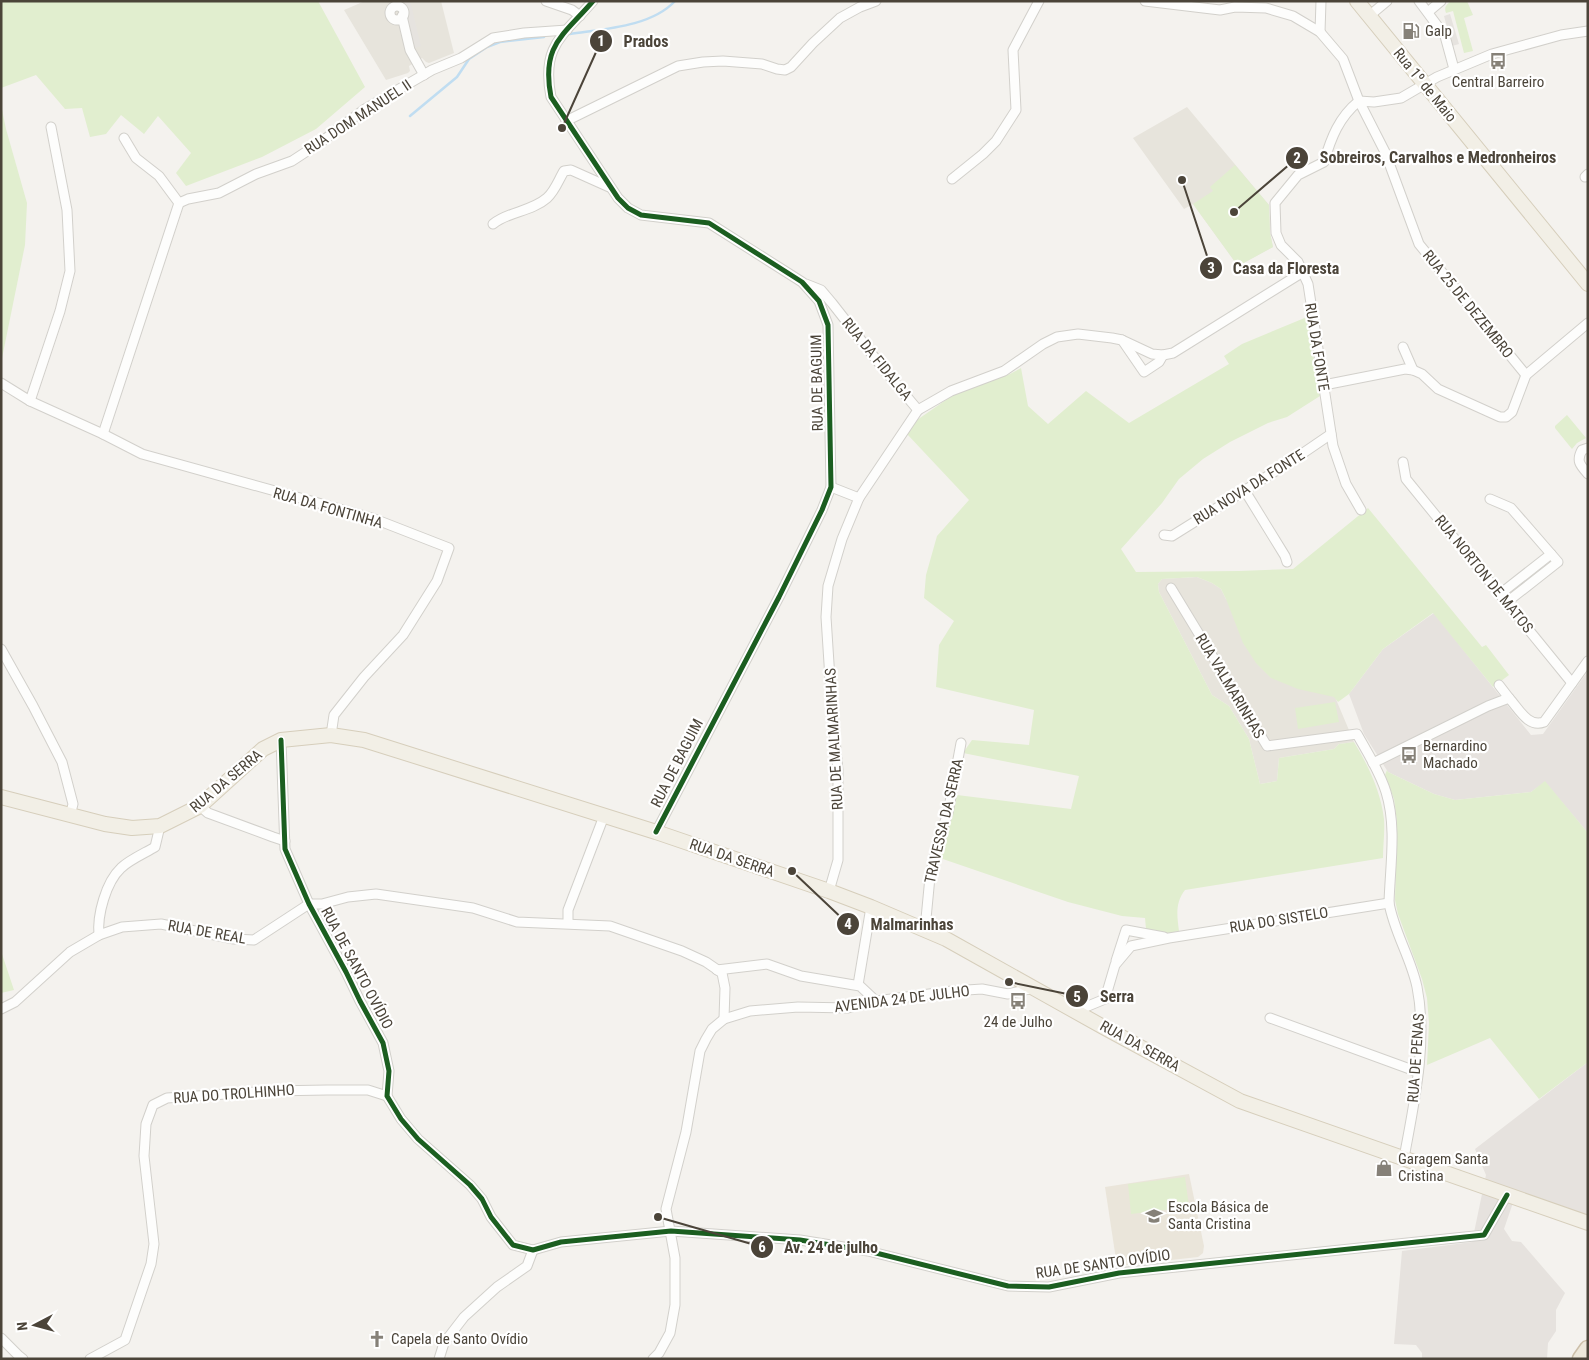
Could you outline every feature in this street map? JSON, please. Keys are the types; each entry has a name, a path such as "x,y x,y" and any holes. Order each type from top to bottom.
{"highway":[{"path":"1581,1359 1588,1349"}],"main road":[{"name":"Rua 1º de Maio","path":"1357,1 1588,284"},
{"name":"RUA DA SERRA","path":"1,798 105,824 132,828 160,826 200,806 263,749 281,740 331,735 364,740 656,832 871,907 946,939 1240,1100 1588,1223"}],"street":[{"path":"546,1 572,10 580,16"},
{"name":"RUA DE BAGUIM","path":"593,1 555,45 548,70 551,97 610,188 628,208 641,215 709,223 802,282 819,301 828,325 831,487 822,510 779,597 656,832"},
{"path":"566,121 678,66 723,61 762,64 784,70 792,67 840,18 860,6 876,1"},
{"path":"952,179 996,141 1016,110 1013,50 1039,1"},
{"path":"1145,1 1220,10 1235,4 1266,8 1293,16 1320,32 1321,1"},
{"path":"1369,16 1387,1"},
{"path":"1419,1 1445,36 1454,69"},
{"path":"1428,12 1441,1"},
{"path":"402,16 410,50 424,75"},
{"name":"RUA DOM MANUEL II","path":"178,203 188,199 219,193 256,174 292,161 365,109 493,38 524,32 566,30"},
{"path":"1358,101 1374,102 1401,98 1454,69 1492,54 1560,35 1588,30"},
{"name":"RUA 25 DE DEZEMBRO","path":"1320,32 1342,60 1358,101 1385,152 1419,244 1526,375"},
{"name":"RUA DA FONTE","path":"1358,101 1350,108 1336,128 1324,162 1298,175 1275,203 1276,233 1281,245 1298,262 1308,284 1333,446 1346,484 1361,510"},
{"path":"30,401 60,311 70,271 67,210 51,127"},
{"path":"103,434 178,203 159,176 136,158 124,138"},
{"path":"493,224 502,217 513,215 538,205 549,197 564,170 575,171 610,188"},
{"path":"1122,340 1144,372 1159,362 1163,355 1173,353 1303,272"},
{"name":"RUA DA FIDALGA","path":"802,282 821,290 918,410 951,391 1004,371 1043,344 1057,337 1078,334 1122,340 1152,354 1163,355"},
{"path":"1324,385 1405,369 1413,370 1422,374 1438,389 1500,417 1506,417 1512,412 1526,375 1588,323"},
{"path":"1403,347 1413,370"},
{"name":"RUA DA FONTINHA","path":"1,383 30,401 142,454 372,518 449,548 436,581 403,635 364,677 334,715 331,735"},
{"name":"RUA DE MALMARINHAS","path":"829,891 838,860 838,770 826,617 828,586 834,561 858,498 918,410"},
{"name":"RUA NOVA DA FONTE","path":"1164,535 1172,536 1331,434"},
{"path":"1588,448 1582,450 1579,457 1581,466 1588,474"},
{"name":"RUA NORTON DE MATOS","path":"1403,462 1406,480 1572,683"},
{"path":"831,487 858,498"},
{"path":"1244,491 1287,562"},
{"path":"1490,499 1511,508 1558,562 1507,602"},
{"path":"1500,594 1551,554"},
{"name":"RUA VALMARINHAS","path":"1171,588 1266,746 1357,734 1373,763"},
{"path":"1,649 62,762 73,804 70,816"},
{"path":"1499,685 1524,716 1537,724 1544,722 1588,661"},
{"path":"1373,763 1488,706 1510,698"},
{"name":"RUA DE SANTO OVÍDIO","path":"281,740 285,849 308,904 384,1043 389,1071 387,1096"},
{"name":"TRAVESSA DA SERRA","path":"925,929 930,877 937,844 948,813 961,743"},
{"name":"RUA DE PENAS","path":"1373,763 1386,791 1392,823 1389,903 1391,916 1416,985 1420,1008 1418,1072 1404,1158"},
{"path":"200,806 208,813 285,841"},
{"path":"568,923 568,910 604,816"},
{"path":"99,935 98,926 104,893 120,868 155,847 160,826"},
{"path":"308,904 322,904 348,897 376,894 473,908 517,922 610,926 682,951 706,962 722,973 725,988 724,1019 712,1029 700,1051 686,1132 666,1210 676,1258 675,1305 670,1333 659,1353 653,1359"},
{"name":"RUA DO SISTELO","path":"1115,965 1131,946 1169,938 1389,903"},
{"name":"RUA DE REAL","path":"1,1009 15,1002 70,952 99,935 122,927 161,924 234,939 254,940 308,904"},
{"path":"858,985 871,907"},
{"name":"RUA DO SISTELO","path":"1076,1011 1105,999 1126,930 1169,938"},
{"path":"717,970 767,964 801,976 858,985 876,1002"},
{"name":"AVENIDA 24 DE JULHO","path":"724,1019 750,1011 798,1007 848,1008 952,991 982,989 1008,994 1034,988"},
{"path":"1270,1018 1418,1072"},
{"name":"RUA DO TROLHINHO","path":"90,1359 125,1340 151,1264 154,1244 144,1156 146,1124 153,1105 167,1098 271,1091 368,1090 387,1096"},
{"path":"387,1096 401,1119 418,1139 470,1185 482,1199 491,1217 513,1245 533,1250 526,1266 497,1287 464,1317 444,1343 439,1359"},
{"name":"RUA DE SANTO OVÍDIO","path":"533,1250 561,1242 671,1231 800,1240 861,1250 1008,1286 1049,1287 1119,1273 1484,1235 1507,1195"},
{"path":"1,1338 23,1359"}],"shaded area":[{"path":"365,1 441,1 454,53 429,63 422,58 409,66 410,71 408,73 386,80 344,10"},
{"path":"410,1 421,46 415,48 403,2"},
{"path":"1450,14 1459,44 1452,46 1444,16"},
{"path":"1187,107 1269,205 1270,233 1273,247 1238,266 1193,204 1184,209 1133,138"},
{"path":"1197,577 1221,589 1226,599 1329,695 1335,697 1354,742 1339,744 1334,749 1279,758 1277,781 1260,784 1249,739 1229,706 1212,695 1159,592 1158,584 1162,579"},
{"path":"1434,613 1531,735 1543,734 1588,671 1588,833 1545,782 1531,792 1455,800 1434,794 1388,772 1364,734 1349,694 1383,649"},
{"path":"1588,1062 1588,1216 1517,1191 1504,1229 1512,1241 1521,1242 1565,1293 1556,1310 1556,1331 1548,1343 1547,1359 1422,1359 1422,1353 1416,1345 1394,1344 1402,1251 1472,1242 1486,1175 1475,1149"},
{"name":"Escola Básica de Santa Cristina","path":"1189,1174 1204,1246 1203,1253 1198,1257 1117,1266 1105,1187"}],"green space":[{"path":"1,1 318,1 365,87 316,129 262,157 186,186 176,173 191,153 158,116 144,134 121,115 106,134 90,137 82,108 65,109 36,75 1,88"},
{"path":"1451,1 1467,1 1473,15 1464,18 1473,51 1464,53 1453,11 1446,13 1446,6"},
{"path":"1,105 27,203 25,245 1,363"},
{"path":"1235,165 1269,205 1270,233 1273,247 1238,266 1193,204 1213,191 1210,187"},
{"path":"1307,317 1320,396 1287,417 1268,423 1230,442 1203,459 1179,479 1162,503 1121,549 1136,572 1293,569 1368,508 1482,647 1486,645 1509,675 1493,687 1433,613 1383,649 1349,694 1338,702 1334,697 1298,689 1271,678 1256,663 1243,643 1221,589 1197,577 1162,579 1158,584 1159,592 1212,695 1229,706 1249,739 1260,784 1277,781 1279,758 1334,749 1339,744 1354,742 1369,769 1380,799 1384,819 1383,858 1185,890 1178,904 1179,931 1165,934 1146,929 1145,918 1122,916 1068,902 937,857 957,795 1071,809 1079,776 963,753 972,740 1029,745 1034,710 936,687 939,645 954,621 924,598 926,575 937,536 969,500 907,434 917,420 956,393 1010,374 1021,368 1028,406 1048,424 1086,391 1129,423 1229,364 1224,356 1242,344"},
{"path":"1567,415 1586,438 1577,443 1572,449 1555,428"},
{"path":"1335,702 1339,722 1298,729 1295,708"},
{"path":"1387,770 1434,794 1455,800 1531,792 1545,781 1588,833 1588,1062 1539,1099 1490,1038 1427,1065 1429,1023 1427,998 1395,900 1397,822 1394,799 1385,775"},
{"path":"1,951 14,990 1,993"},
{"path":"1185,1177 1189,1207 1131,1214 1128,1184"}],"waterway":[{"path":"570,34 640,22 665,10 675,1"},
{"path":"410,116 457,77 469,59 487,47 500,42 544,37"}],"cycle path":[{"path":"593,1 564,33 552,53 549,65 551,97 618,198 628,208 641,215 709,223 802,282 819,301 828,325 831,487 822,510 779,597 656,832"},
{"path":"281,740 285,849 309,904 383,1043 389,1071 387,1096 401,1119 418,1139 470,1185 482,1199 491,1217 513,1245 533,1250 561,1242 671,1231 800,1240 868,1251 1008,1286 1049,1287 1119,1273 1484,1235 1507,1195"}],"place":[{"name":"Galp","path":"1411,31"},
{"name":"Central Barreiro","path":"1498,61"},
{"name":"Prados","path":"562,128"},
{"name":"Casa da Floresta","path":"1182,180"},
{"name":"Sobreiros, Carvalhos e Medronheiros","path":"1234,212"},
{"name":"Bernardino Machado","path":"1409,755"},
{"name":"Malmarinhas","path":"792,871"},
{"name":"Serra","path":"1009,982"},
{"name":"24 de Julho","path":"1018,1001"},
{"name":"Garagem Santa Cristina","path":"1384,1168"},
{"name":"Escola Básica de Santa Cristina","path":"1154,1216"},
{"name":"Av. 24 de julho","path":"658,1217"},
{"name":"Capela de Santo Ovídio","path":"377,1339"}]}
